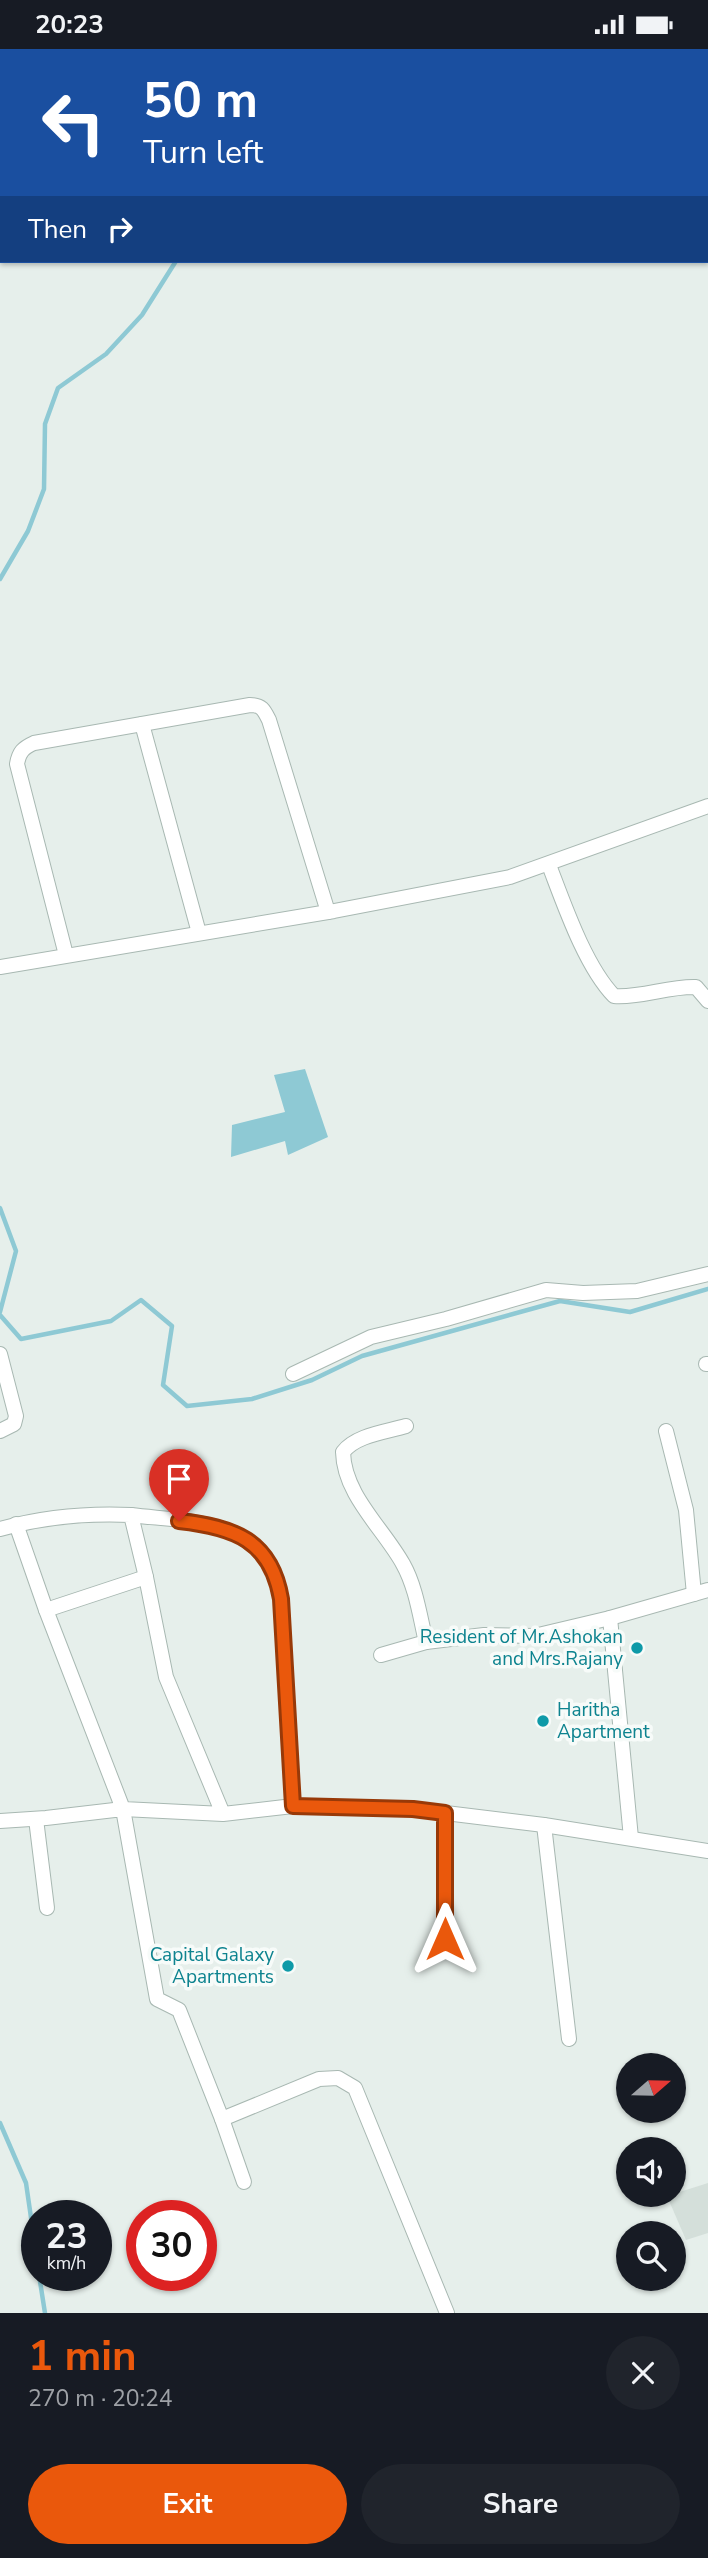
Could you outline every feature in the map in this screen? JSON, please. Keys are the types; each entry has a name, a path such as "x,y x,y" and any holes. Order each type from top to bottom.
{"street":[{"path":"66,955 17,764 24,747 34,743 250,705 264,709 328,912"},
{"path":"142,724 199,933"},
{"path":"0,967 328,912 510,877 708,806"},
{"path":"549,865 601,983 614,996 626,997 677,986 696,987 708,1001"},
{"path":"293,1374 371,1337 547,1290 583,1293 637,1291 708,1274"},
{"path":"0,1354 16,1408 14,1424 0,1431"},
{"path":"406,1426 348,1445 343,1452 343,1462 353,1489 407,1573 426,1642"},
{"path":"381,1655 426,1642 484,1635 534,1636 701,1592 666,1431"},
{"path":"0,1529 16,1524 83,1515 131,1515 226,1528 246,1538 262,1553 274,1570 281,1599 293,1806"},
{"path":"131,1515 166,1677 223,1814"},
{"path":"16,1524 46,1610 123,1809 157,1999 179,2010 244,2182"},
{"path":"46,1610 146,1577"},
{"path":"610,1618 631,1838"},
{"path":"0,1821 123,1809 223,1814 293,1806 413,1809 544,1825 708,1851"},
{"path":"445,1813 445,1939"},
{"path":"36,1819 47,1908"},
{"path":"544,1825 569,2039"},
{"path":"222,2119 319,2079 338,2078 355,2088 447,2313"}],"shaded area":[{"path":"708,2183 708,2233 686,2240 686,2221 678,2221 672,2207 686,2207 686,2190"}],"water":[{"path":"305,1069 328,1137 288,1155 285,1141 231,1157 232,1125 285,1112 274,1075"}],"waterway":[{"path":"0,579 28,531 44,489 45,424 58,388 106,354 142,315 175,263"},
{"path":"0,1208 16,1251 0,1312"},
{"path":"0,1315 21,1339 111,1321 141,1300 172,1326 163,1385 187,1406 252,1399 312,1380 362,1356 560,1301 630,1312 708,1289"},
{"path":"0,2123 26,2183 28,2200"},
{"path":"42,2291 45,2313"}],"place":[{"name":"Resident of Mr.Ashokan and Mrs.Rajany","path":"637,1648"},
{"name":"Haritha Apartment","path":"543,1721"},
{"name":"Capital Galaxy Apartments","path":"288,1966"}],"route":[{"path":"179,1521 226,1528 246,1538 262,1553 274,1570 281,1599 293,1806 328,1805 445,1813 445,1939"}]}
